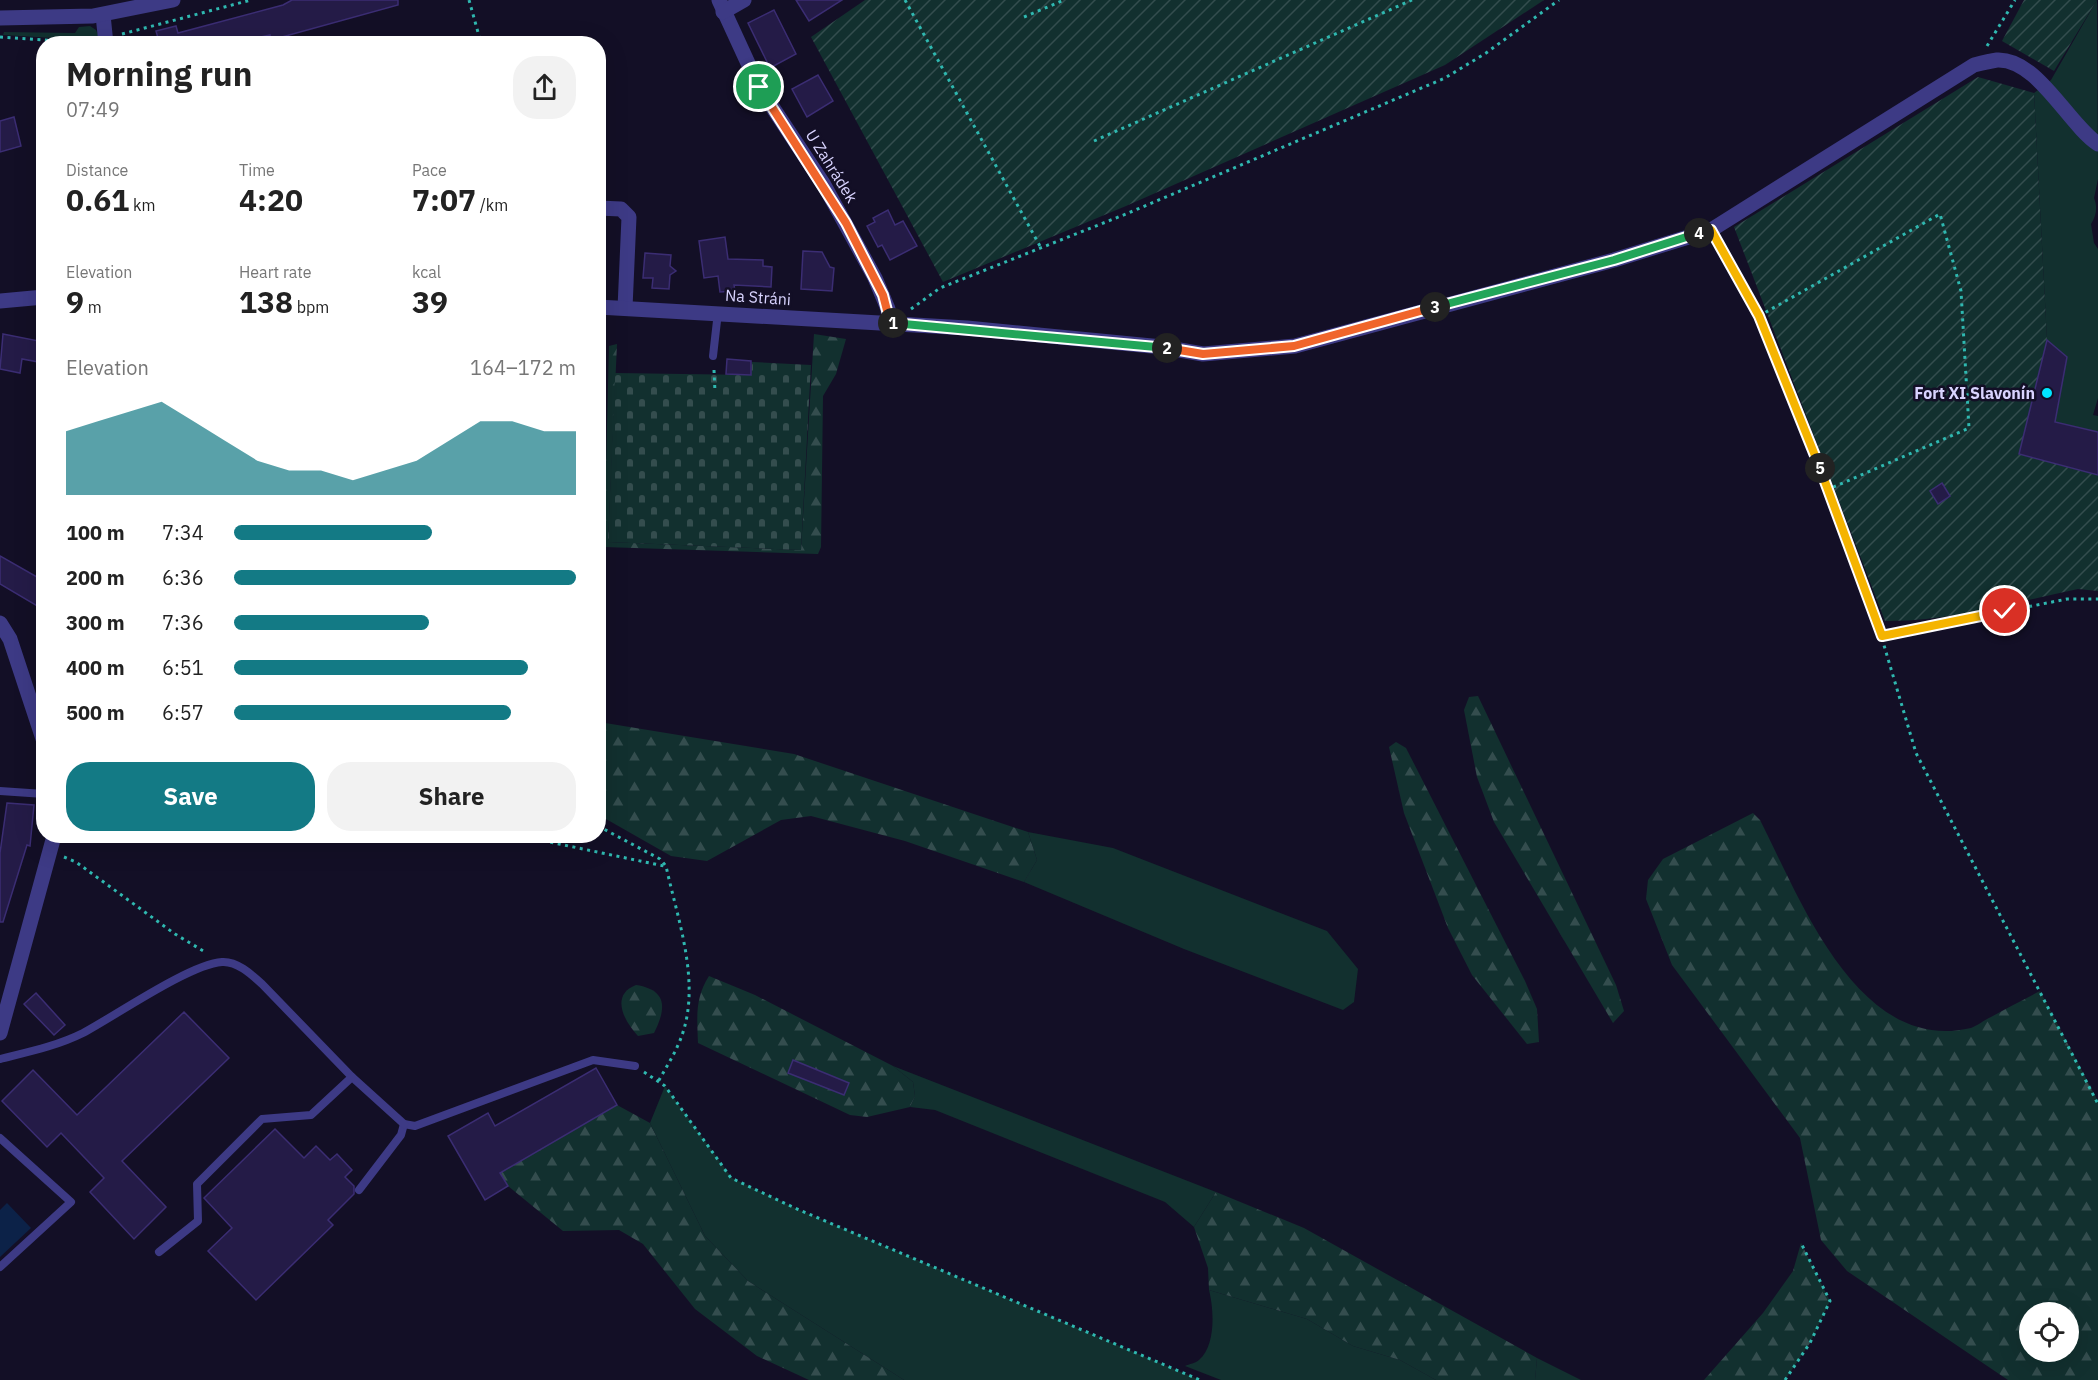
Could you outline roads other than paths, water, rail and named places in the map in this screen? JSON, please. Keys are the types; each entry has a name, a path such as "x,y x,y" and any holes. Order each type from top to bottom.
{"street":[{"path":"0,18 43,19 103,15 173,0"},
{"path":"721,6 744,0"},
{"name":"U Zahrádek","path":"721,6 759,87 846,223 883,295 894,323"},
{"path":"103,15 106,36"},
{"name":"Na Stráni","path":"606,307 894,323 1092,340 1203,354 1294,346 1614,260 1711,230 1974,64 1999,60 2019,65 2040,82 2098,144"},
{"path":"606,208 621,209 629,217 625,308"},
{"path":"0,301 36,298"},
{"path":"0,623 10,639 36,718"},
{"path":"0,1034 53,843"}],"lane":[{"path":"713,356 718,312"},
{"path":"0,791 36,793"},
{"path":"0,1059 45,1048 81,1034 181,977 221,962 230,963 248,972 262,984 352,1077 404,1124 415,1126 593,1060 636,1066"},
{"path":"159,1252 198,1221 197,1184 262,1119 311,1115 352,1077"},
{"path":"359,1190 401,1135 404,1124"},
{"path":"0,1138 71,1202 0,1267"}],"water":[{"path":"7,1203 31,1228 0,1257 0,1210"}],"place":[{"name":"Fort XI Slavonín","path":"2047,393"}]}
